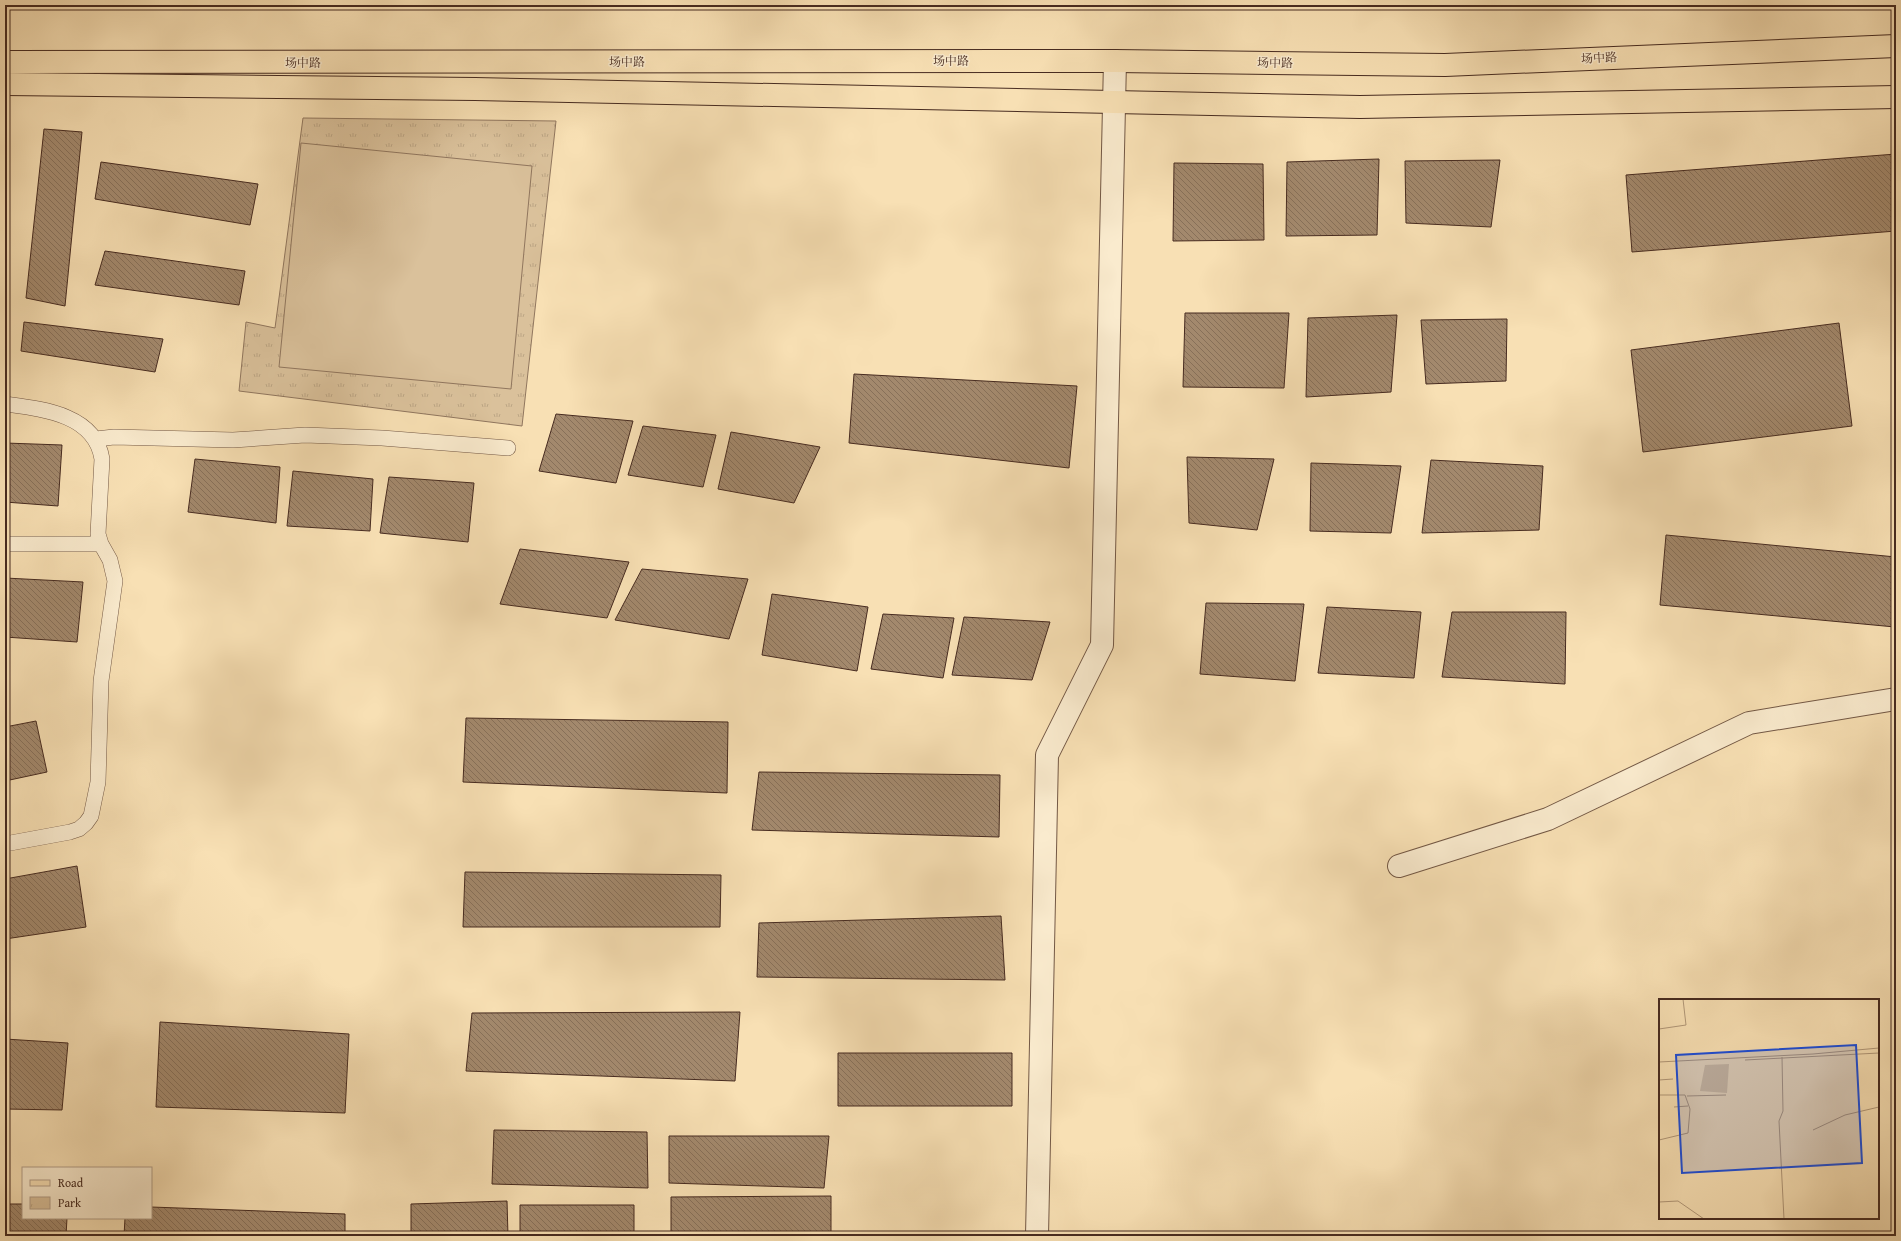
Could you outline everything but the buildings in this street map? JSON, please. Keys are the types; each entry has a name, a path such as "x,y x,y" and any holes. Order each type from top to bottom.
{"main road":[{"name":"场中路","path":"5,62 1115,61 1445,66 1896,46"},
{"name":"场中路","path":"5,84 475,89 1360,107 1896,97"}],"street":[{"path":"1037,1236 1047,755 1102,645 1115,61"},
{"path":"1399,866 1548,819 1749,723 1896,698"}],"lane":[{"path":"5,404 48,412 68,418 80,424 96,439 102,459 98,526 101,544 110,560 114,581 104,653 99,720 98,782 94,808 86,824 80,829 57,835 5,844"},
{"path":"96,439 114,437 233,440 305,435 382,438 508,448"},
{"path":"5,544 101,544"}],"green space":[{"path":"303,118 556,121 522,426 239,391 246,322 275,328"},
{"path":"301,143 532,166 511,389 279,367"}]}
